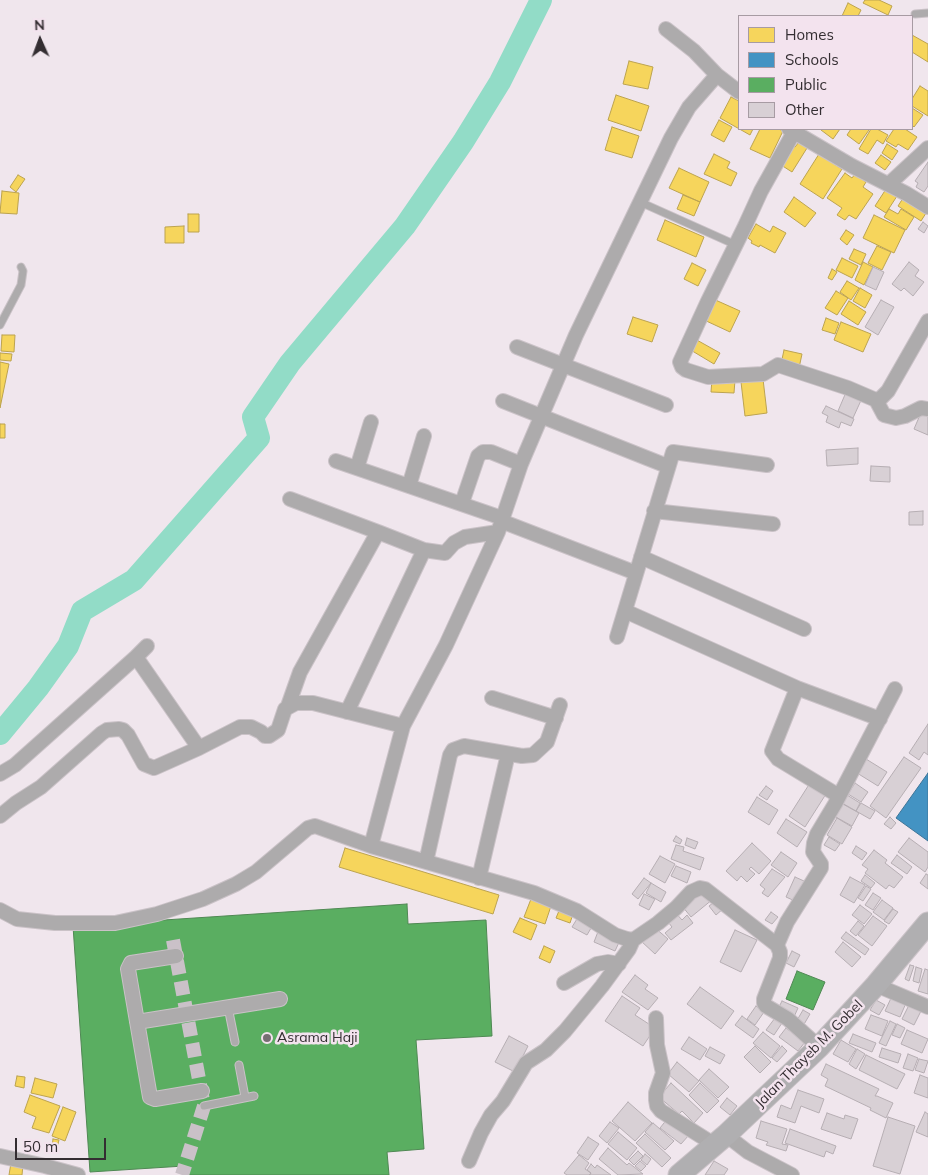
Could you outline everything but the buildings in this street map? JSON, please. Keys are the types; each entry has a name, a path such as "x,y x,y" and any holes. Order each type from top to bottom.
{"main road":[{"name":"Jalan Thayeb M. Gobel","path":"680,1175 819,1047 928,923"}],"street":[{"path":"666,28 694,51 717,76 738,91"},
{"path":"371,846 403,726 446,645 500,524 522,464 576,335 671,138 689,107 717,76"},
{"path":"928,208 889,184 852,166 791,130 680,362 686,370 708,377 763,374 778,365 848,388 876,400 884,415 896,418 921,408 928,409"},
{"path":"889,184 928,148"},
{"path":"876,400 888,391 928,321"},
{"path":"517,347 666,405"},
{"path":"503,401 667,466"},
{"path":"357,468 371,422"},
{"path":"409,486 424,436"},
{"path":"462,503 478,456 483,452 491,452 522,464"},
{"path":"617,637 667,466 673,452 767,465"},
{"path":"336,461 462,503 500,524 636,573"},
{"path":"290,499 424,550 445,553 454,543 465,537 500,524"},
{"path":"654,511 773,524"},
{"path":"288,706 300,672 378,532"},
{"path":"347,712 424,550"},
{"path":"641,557 804,629"},
{"path":"625,611 797,688 880,719"},
{"path":"0,774 15,764 147,646"},
{"path":"136,657 199,748"},
{"path":"797,688 772,752 778,759 839,796"},
{"path":"777,945 787,922 821,868 821,864 813,852 814,843 896,689"},
{"path":"426,862 450,755 453,750 464,746 527,756 538,752 547,742 558,712 492,698"},
{"path":"0,816 41,787 107,730 123,730 128,735 144,764 151,767 164,765 240,727 252,727 265,736 269,736 278,730 284,709 302,702 403,726"},
{"path":"479,878 508,754"},
{"path":"0,910 17,919 55,923 115,923 157,914 203,899 236,884 256,872 312,826 320,827 345,838 371,846 534,893 577,911 615,935 633,940"},
{"path":"469,1161 480,1133 491,1115 503,1102 526,1063 546,1050 559,1038 619,964 633,940 670,913 691,892 700,888 705,889 777,945 780,958 764,999 764,1004 788,1019 819,1047"},
{"path":"176,956 131,963 130,965 129,975 150,1096 155,1099 202,1091"},
{"path":"564,984 597,964 604,962 619,964"},
{"path":"876,984 928,1007"},
{"path":"137,1022 280,999"},
{"path":"656,1018 657,1045 663,1072 656,1093 657,1106 661,1111 792,1175"},
{"path":"0,1156 78,1175"}],"lane":[{"path":"915,14 928,13"},
{"path":"640,202 736,245"},
{"path":"0,325 21,285 23,271 21,267"},
{"path":"228,1007 234,1042"},
{"path":"239,1065 245,1097"},
{"path":"204,1106 254,1096"}],"waterway":[{"path":"0,734 38,688 68,646 82,611 134,580 259,438 253,417 290,363 405,226 463,142 500,82 541,0"}],"tunnel":[{"path":"173,940 204,1106 182,1175"}],"place":[{"name":"Asrama Haji","path":"267,1038"}]}
